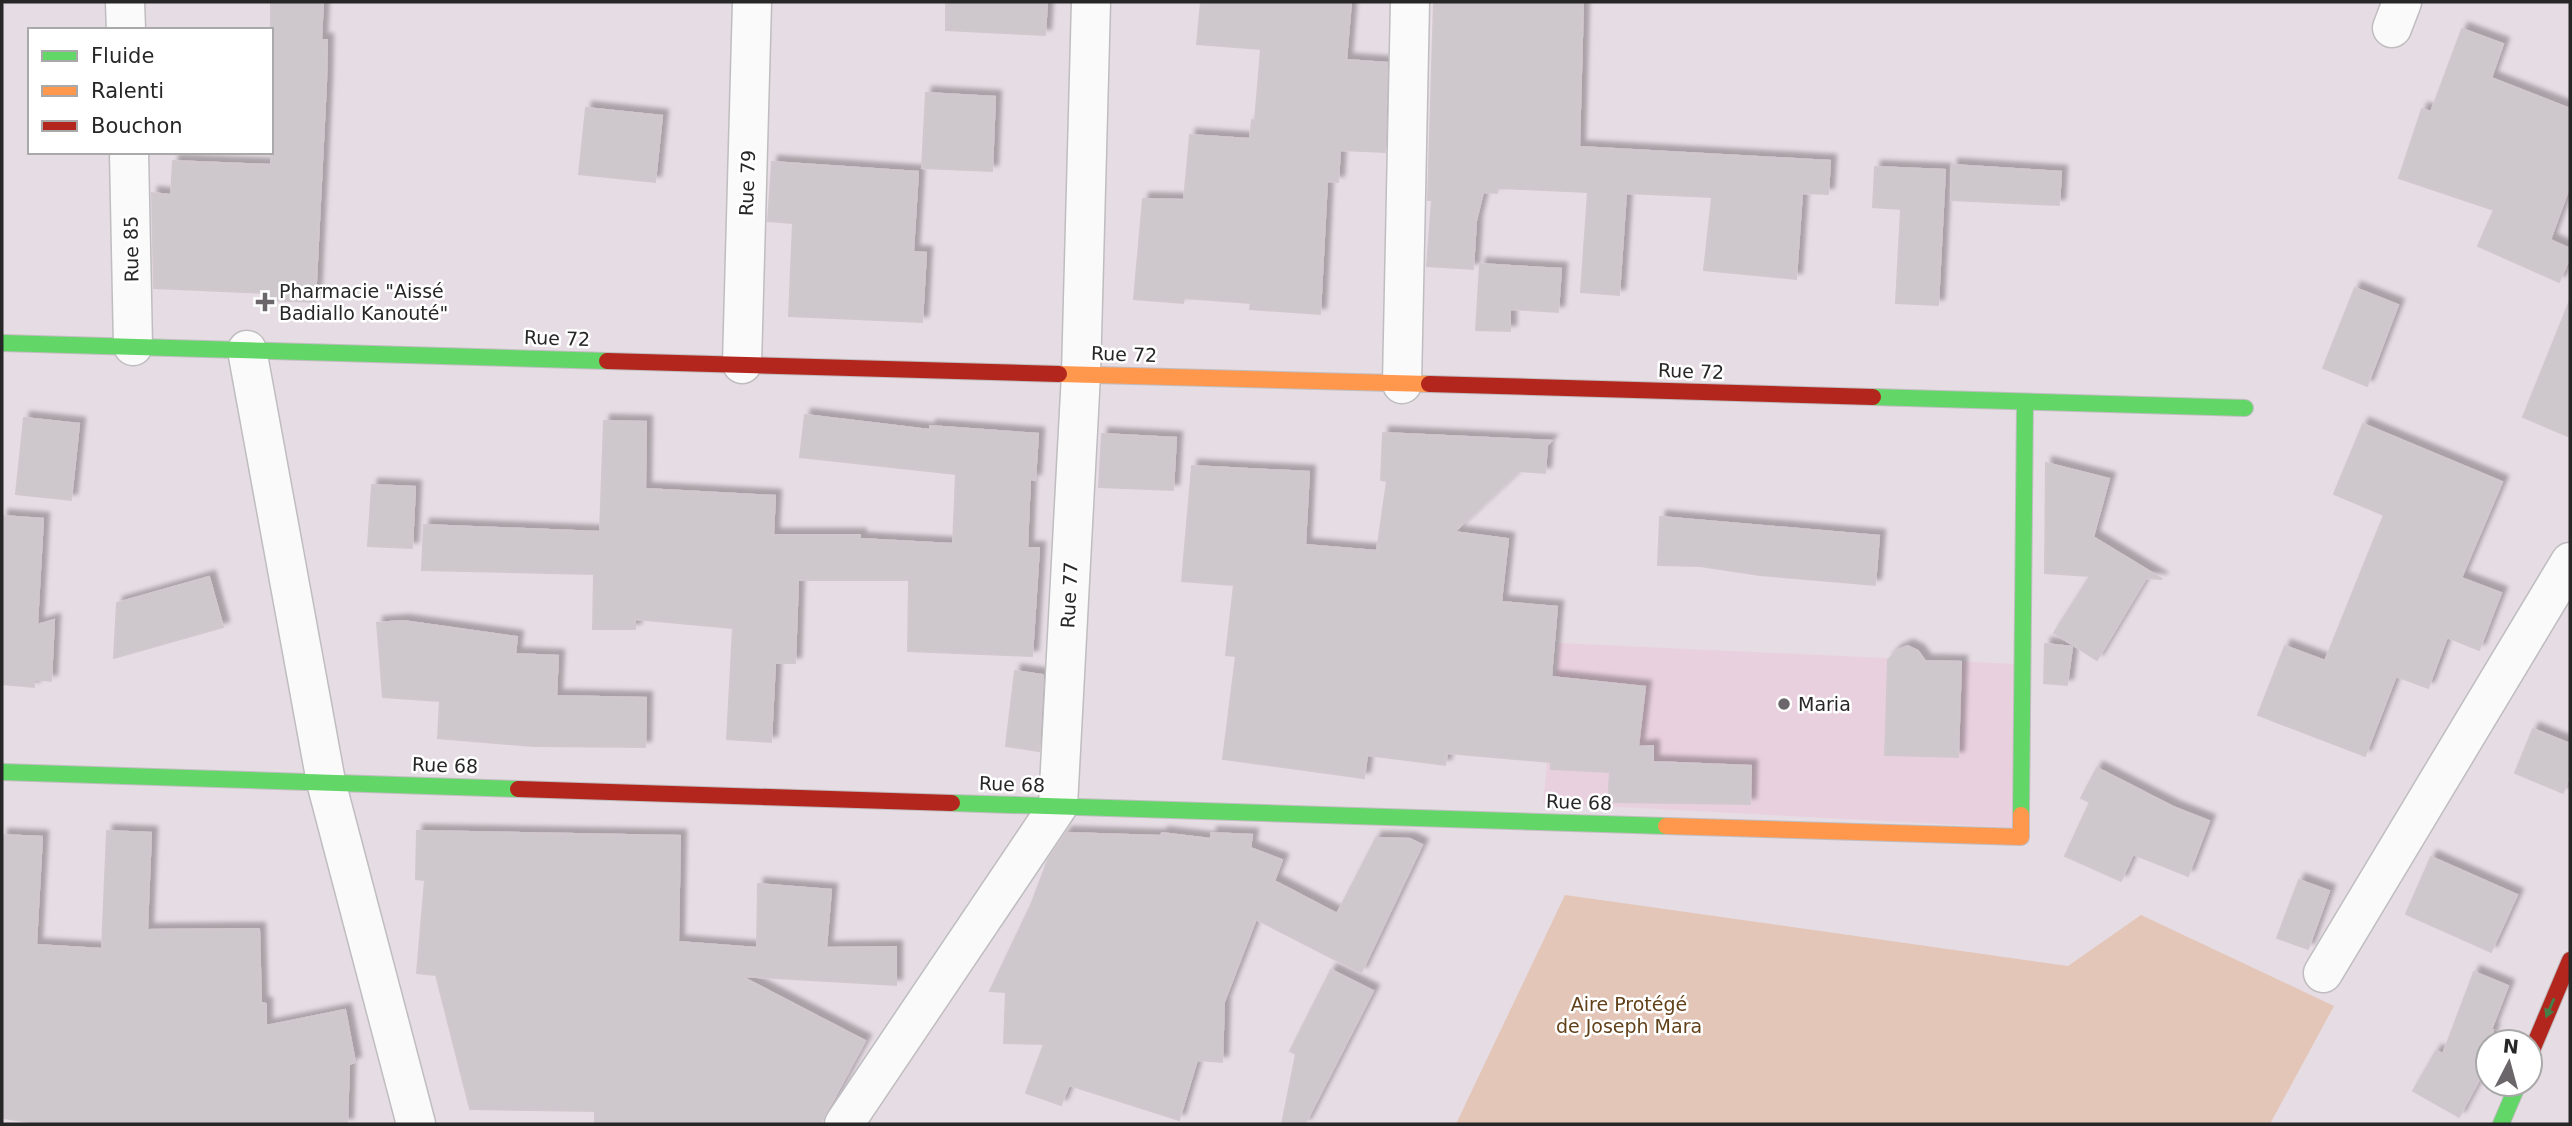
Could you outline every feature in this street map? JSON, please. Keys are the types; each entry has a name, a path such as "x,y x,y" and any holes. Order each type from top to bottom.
{"street":[{"path":"125,2 126,28"},
{"name":"Rue 79","path":"743,365 752,2"},
{"name":"Rue 77","path":"1058,806 1081,374 1091,2"},
{"path":"1402,384 1410,2"},
{"name":"Rue 85","path":"129,154 133,346"},
{"name":"Rue 72","path":"2,342 2245,408"},
{"path":"247,350 326,782 416,1124"},
{"name":"Rue 68","path":"2,772 2021,837 2025,402"},
{"path":"2323,973 2570,562"},
{"path":"844,1124 1058,806"},
{"path":"2541,1028 2570,960"},
{"path":"2501,1124 2512,1098"}],"shaded area":[{"name":"Maria","path":"1559,643 2016,664 2016,828 1543,803"}],"green space":[{"name":"Aire Protégé de Joseph Mara","path":"1565,895 2068,966 2141,915 2334,1006 2270,1124 1456,1124"}],"building":[{"path":"271,2 323,2 321,40 327,40 326,83 315,302 266,300 267,293 154,288 152,193 171,195 173,161 271,165"},
{"path":"946,2 1047,2 1045,35 946,30"},
{"path":"1201,2 1351,2 1346,60 1387,63 1385,152 1340,150 1338,182 1327,181 1320,314 1250,309 1251,303 1184,298 1183,303 1134,299 1143,199 1184,200 1190,135 1250,139 1252,120 1255,121 1261,49 1197,44"},
{"path":"1434,2 1583,2 1579,147 1830,161 1828,194 1802,193 1796,279 1704,270 1712,197 1626,193 1619,295 1581,292 1588,192 1498,188 1497,193 1483,192 1476,221 1473,269 1427,266 1432,200 1428,200"},
{"path":"2462,29 2503,44 2491,78 2570,109 2570,185 2550,240 2570,249 2570,257 2559,282 2478,246 2494,210 2399,178 2422,109 2431,112"},
{"path":"926,93 995,97 992,171 922,168"},
{"path":"586,108 662,116 655,182 579,174"},
{"path":"772,162 918,172 913,252 926,253 922,322 789,316 793,223 768,221"},
{"path":"1952,165 2061,172 2059,205 1951,200"},
{"path":"1875,167 1945,170 1938,305 1896,303 1901,209 1873,207"},
{"path":"1480,264 1561,269 1558,312 1510,309 1510,331 1476,330"},
{"path":"2355,288 2398,305 2367,386 2323,368"},
{"path":"2570,303 2570,437 2523,417"},
{"path":"805,415 930,430 930,426 1038,434 1035,480 1030,479 1027,548 1039,548 1032,656 908,651 909,580 798,580 795,663 775,663 771,742 727,739 733,628 635,619 635,629 593,629 594,574 422,570 424,525 600,532 604,421 646,422 645,489 775,496 773,535 860,535 860,539 953,544 956,474 800,457"},
{"path":"24,418 79,424 71,500 16,494"},
{"path":"2363,424 2502,482 2461,578 2501,593 2479,650 2447,637 2428,688 2396,676 2365,756 2258,715 2285,646 2325,661 2384,515 2334,494"},
{"path":"1383,433 1551,441 1547,445 1545,473 1519,471 1454,532 1508,539 1501,602 1557,607 1551,677 1645,687 1638,747 1653,746 1653,762 1751,766 1750,804 1608,802 1610,772 1551,769 1551,762 1447,753 1445,765 1367,755 1364,778 1223,759 1236,656 1226,655 1234,585 1182,581 1192,466 1309,472 1305,545 1377,551 1387,481 1381,480"},
{"path":"1102,434 1176,438 1173,490 1099,487"},
{"path":"2046,463 2109,479 2093,537 2162,579 2146,578 2097,660 2054,633 2090,576 2045,573"},
{"path":"372,485 415,487 412,548 368,546"},
{"path":"2,516 43,519 37,625 54,620 51,681 34,679 34,687 2,684"},
{"path":"1660,517 1879,536 1875,585 1760,575 1700,566 1658,565"},
{"path":"209,577 223,627 114,658 117,603"},
{"path":"403,621 517,637 515,654 558,656 556,696 646,698 645,747 533,746 438,738 440,701 383,697 377,623"},
{"path":"2045,644 2072,647 2067,685 2044,683"},
{"path":"1907,646 1918,651 1925,661 1961,662 1958,757 1885,755 1888,660 1896,651"},
{"path":"1015,671 1043,675 1039,751 1006,746"},
{"path":"2533,729 2570,744 2570,775 2563,793 2515,773"},
{"path":"2097,768 2173,807 2209,821 2188,876 2133,854 2121,881 2065,856 2090,802 2081,798"},
{"path":"107,831 151,833 147,930 259,929 261,1003 266,1004 266,1026 345,1010 355,1062 349,1064 347,1124 45,1124 2,1118 2,835 42,837 36,945 102,949"},
{"path":"417,831 680,836 678,942 757,948 758,884 831,890 826,948 896,947 896,985 740,976 865,1041 820,1124 595,1124 595,1111 470,1109 436,975 417,973 425,880 416,879"},
{"path":"1066,833 1161,836 1162,833 1211,839 1211,833 1252,835 1250,848 1282,860 1274,881 1337,914 1376,838 1410,839 1422,845 1361,973 1256,919 1224,1002 1222,1062 1197,1060 1179,1120 1069,1085 1061,1105 1026,1093 1044,1044 1004,1043 1006,992 990,991 1031,905 1048,860"},
{"path":"2431,857 2517,895 2491,952 2406,914"},
{"path":"2299,880 2329,891 2308,949 2277,938"},
{"path":"1331,970 1373,991 1305,1124 1282,1124 1296,1054 1290,1051"},
{"path":"2474,972 2508,986 2492,1028 2474,1028 2474,1089 2459,1117 2413,1091 2436,1051 2443,1054"}],"traffic: fast":[{"path":"2,343 607,361"},
{"path":"1873,397 2245,408"},
{"path":"2021,815 2025,402"},
{"path":"2,772 518,789"},
{"path":"952,803 1666,826"},
{"path":"2501,1124 2512,1098"}],"traffic: slow":[{"path":"1059,374 1429,384"},
{"path":"1666,826 2021,837 2021,815"}],"traffic: jam":[{"path":"607,361 1059,374"},
{"path":"1429,384 1873,397"},
{"path":"518,789 952,803"},
{"path":"2541,1028 2570,960"}],"place":[{"name":"Pharmacie \"Aissé Badiallo Kanouté\"","path":"265,302"},
{"name":"Maria","path":"1784,704"}]}
